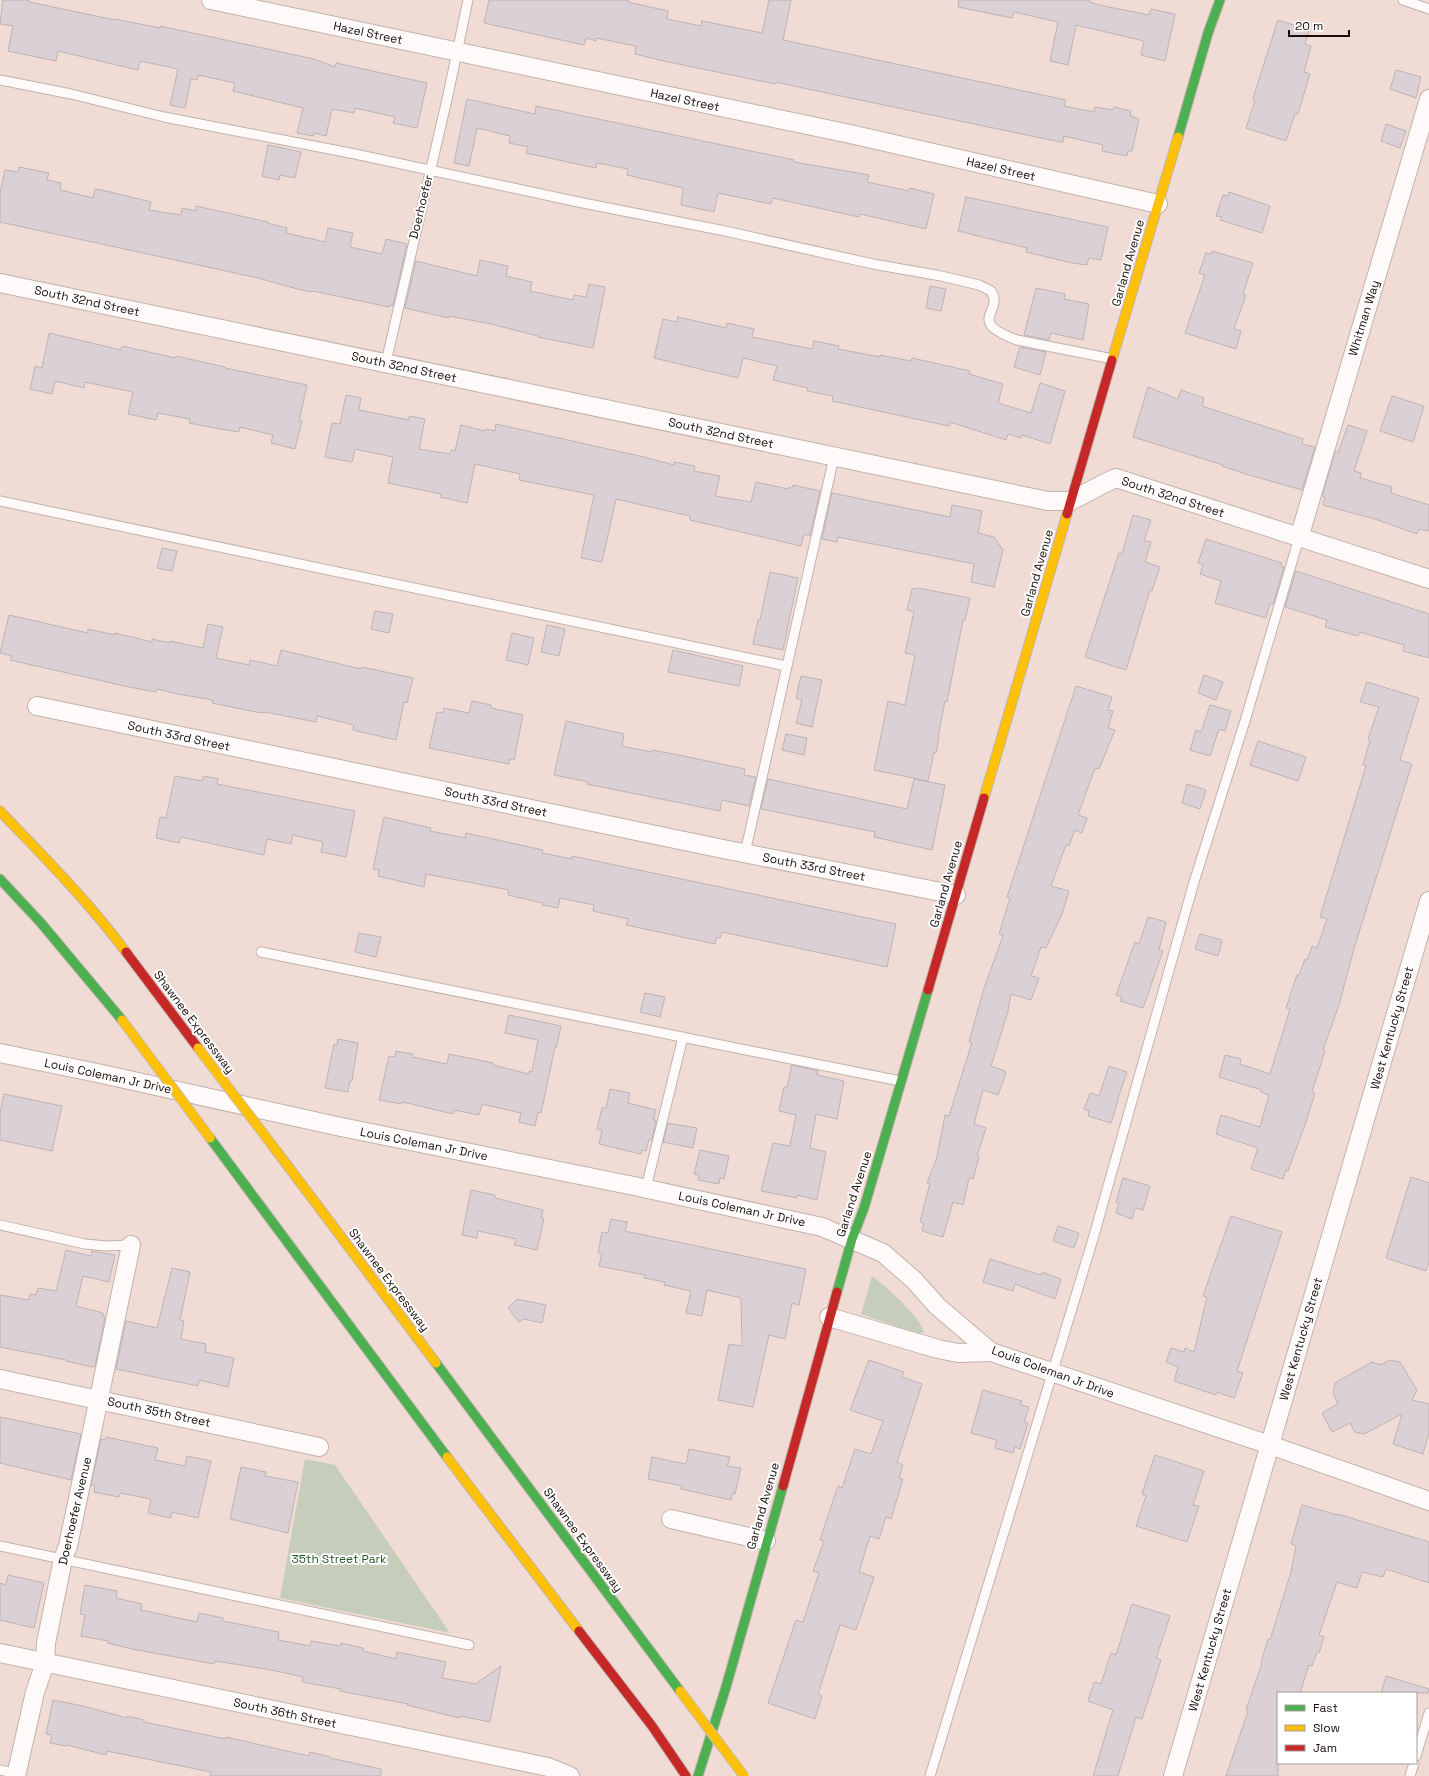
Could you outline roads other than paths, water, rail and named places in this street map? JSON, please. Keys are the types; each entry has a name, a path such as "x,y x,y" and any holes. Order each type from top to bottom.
{"main road":[{"name":"Garland Avenue","path":"698,1776 726,1687 829,1317 852,1239 864,1208 1208,33 1220,0"},
{"name":"Shawnee Expressway","path":"0,811 60,873 101,919 523,1479 744,1776"},
{"path":"0,879 41,923 122,1020 458,1472 652,1726 686,1776"}],"street":[{"name":"Hazel Street","path":"211,0 850,134 1158,204"},
{"name":"Whitman Way","path":"1299,538 1429,99"},
{"name":"South 32nd Street","path":"0,283 386,362 1048,501 1071,501 1116,478 1429,579"},
{"name":"South 33rd Street","path":"37,706 745,853 956,895"},
{"name":"West Kentucky Street","path":"1174,1776 1429,901"},
{"name":"Louis Coleman Jr Drive","path":"0,1053 341,1127 646,1188 822,1227 883,1253 914,1280 937,1306 991,1352 1053,1374 1270,1445 1429,1501"},
{"name":"Doerhoefer Avenue","path":"11,1773 45,1663 46,1643 63,1559 68,1546 131,1245"},
{"path":"829,1317 938,1349 958,1353 991,1352"},
{"name":"South 35th Street","path":"0,1379 318,1447"},
{"path":"671,1519 766,1541"},
{"name":"South 36th Street","path":"0,1653 548,1767 570,1776"}],"lane":[{"name":"Doerhoefer","path":"386,362 448,95 468,0"},
{"path":"1403,0 1429,9"},
{"path":"0,80 164,117 725,231 873,264 941,276 986,288 992,293 993,301 989,321 991,327 998,332 1017,340 1113,359"},
{"path":"745,853 834,457"},
{"path":"0,501 786,666"},
{"path":"930,1776 1053,1374 1127,1122 1194,882 1245,722 1299,538"},
{"path":"261,952 900,1081"},
{"path":"646,1188 683,1038"},
{"path":"0,1225 85,1244 107,1246 131,1245"},
{"path":"0,1546 469,1645"},
{"path":"1417,1753 1429,1713"},
{"path":"1410,1776 1414,1764"}],"park label":[{"name":"35th Street Park","path":"339,1559"}]}
